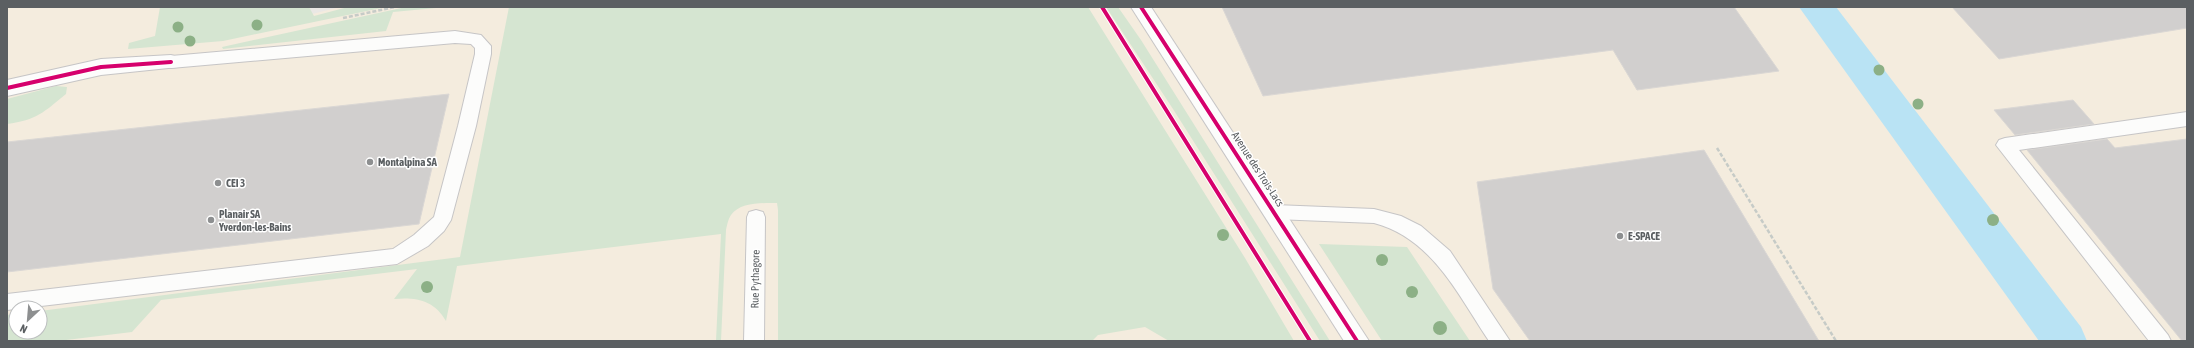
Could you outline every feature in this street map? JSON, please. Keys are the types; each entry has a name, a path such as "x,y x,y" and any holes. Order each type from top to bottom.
{"street":[{"name":"Avenue des Trois-Lacs","path":"1141,7 1357,341"},
{"path":"7,88 101,67 171,62"}],"lane":[{"path":"7,302 397,256 419,243 432,232 442,220 467,126 483,54 483,46 475,39 455,37 171,62"},
{"path":"2161,341 2005,145 2187,119"},
{"path":"1275,212 1374,216 1394,221 1414,230 1443,256 1500,341"},
{"name":"Rue Pythagore","path":"754,341 756,217"}],"path":[{"path":"1717,148 1836,341"}],"shaded area":[{"path":"7,7 309,7 312,14 340,7 2187,7 2187,341 7,341"}],"green space":[{"path":"160,7 309,7 314,16 348,7 386,7 223,41 128,49 129,43 155,36"},
{"path":"406,7 447,7 393,12 386,31 223,49 222,47"},
{"path":"509,7 1088,7 1245,258 1294,341 1169,341 1145,327 1098,335 1092,341 778,341 778,210 777,203 759,203 746,205 740,208 731,215 728,220 726,230 721,341 716,341 721,234 457,266 446,321 436,308 424,301 394,299 417,269 161,300 132,332 58,341 7,341 7,315 8,340 48,340 48,310 460,257"},
{"path":"1106,7 1118,7 1141,40 1330,341 1320,341 1173,109"},
{"path":"56,86 67,87 66,94 52,106 40,114 26,120 7,124 7,99"},
{"path":"1319,244 1407,247 1470,341 1382,341"}],"building":[{"path":"1222,7 1734,7 1779,71 1637,90 1613,50 1263,96"},
{"path":"1952,7 2187,7 2187,28 1999,59"},
{"name":"CEI 3","path":"449,94 419,224 7,272 7,142"},
{"path":"2073,100 2094,124 2015,135 1994,110"},
{"path":"2107,139 2115,148 2187,139 2187,341 2182,341 2027,150"},
{"name":"E-SPACE","path":"1704,150 1819,341 1530,341 1493,289 1477,182"}],"waterway":[{"path":"1817,7 2065,341"}],"cycle path":[{"path":"1102,7 1310,341"},
{"path":"1141,7 1357,341"},
{"path":"7,88 101,67 171,62"}],"place":[{"name":"Montalpina SA","path":"370,162"},
{"name":"CEI 3","path":"218,183"},
{"name":"Planair SA Yverdon-les-Bains","path":"211,220"},
{"name":"E-SPACE","path":"1620,236"}]}
